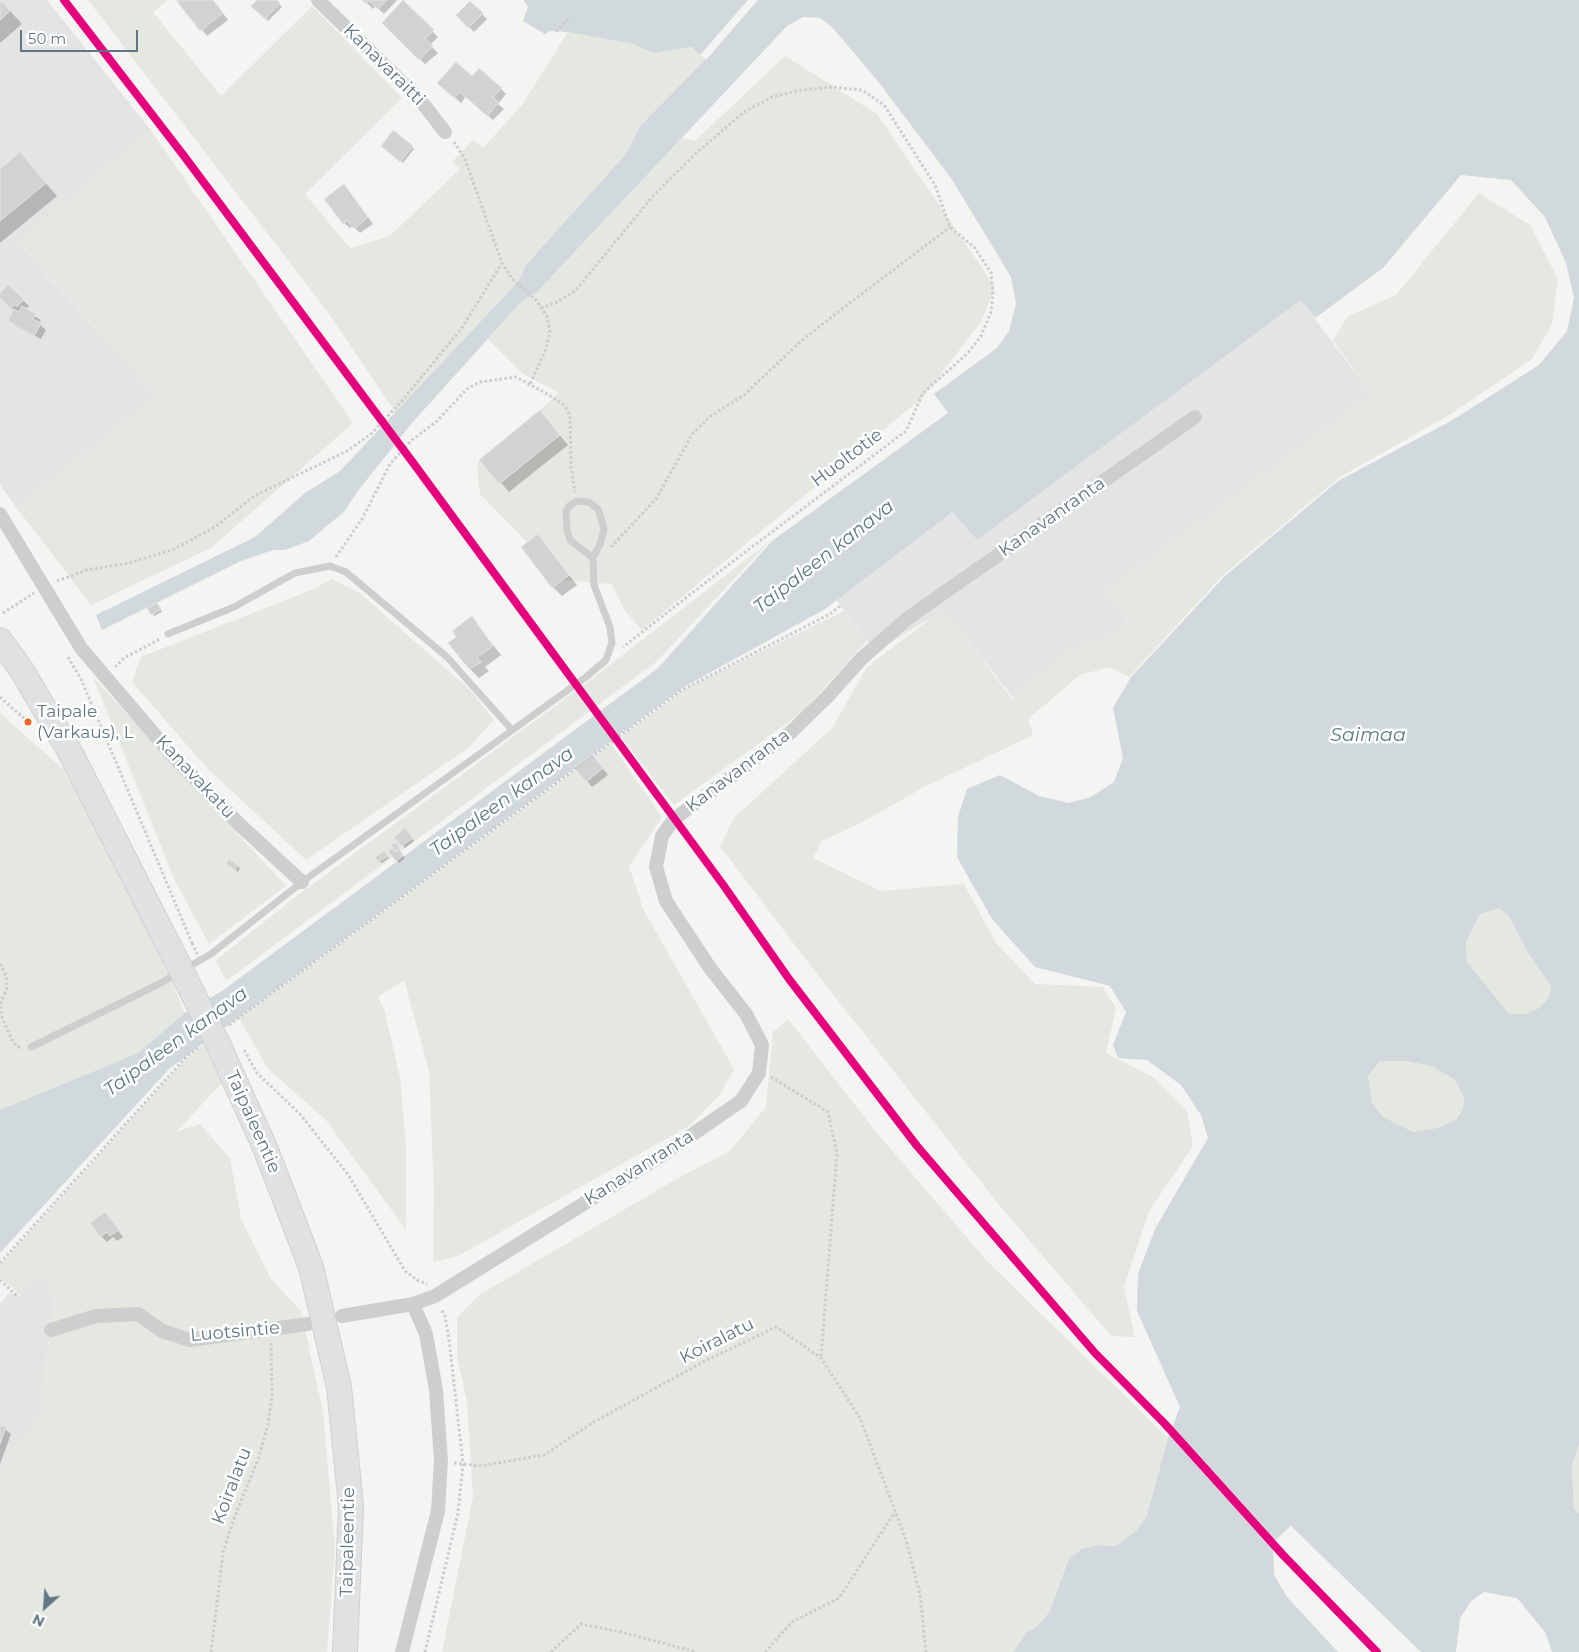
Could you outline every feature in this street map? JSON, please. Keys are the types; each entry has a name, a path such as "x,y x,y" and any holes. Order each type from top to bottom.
{"highway":[{"name":"Taipaleentie","path":"0,640 21,669 183,949 222,1040 311,1267 339,1387 351,1506 345,1652"}],"street":[{"name":"Kanavaraitti","path":"318,0 421,101 445,132"},
{"name":"Kanavanranta","path":"413,1304 435,1296 667,1152 742,1101 760,1074 762,1045 746,1014 710,968 666,901 656,867 662,836 674,819 790,732 828,696 861,659 908,618 1195,417"},
{"name":"Kanavakatu","path":"0,514 81,648 178,761 239,824 302,882"},
{"path":"342,1316 413,1304 426,1334 436,1390 441,1461 438,1511 402,1652"},
{"name":"Luotsintie","path":"51,1330 96,1316 138,1314 162,1331 190,1340 308,1324"}],"lane":[{"path":"31,1048 159,984 211,954 302,882 586,677 606,660 612,643 610,627 594,585 593,558 604,530 598,509 588,502 577,501 566,510 567,530 570,540 593,558"},
{"path":"168,634 234,607 296,573 330,566 346,572 447,657 512,730"}],"path":[{"path":"556,32 570,16"},
{"path":"541,308 557,302 575,291 653,196 694,155 744,112 772,96 801,90 847,87 862,90 884,105 935,185 950,227 800,342 744,395 711,416 693,433 656,499 608,551"},
{"path":"445,132 460,148 465,159 502,263 512,278 536,300 547,316 550,332 546,349 530,384"},
{"name":"Huoltotie","path":"606,660 732,562 906,432 923,393 968,353 981,336 991,312 993,294 990,273 975,248 950,227"},
{"path":"44,587 87,570 129,563 174,549 214,527 254,496 347,451 372,433 401,402 461,329 502,263"},
{"path":"330,566 362,519 390,464 412,440 437,421 467,389 480,382 496,378 516,378 530,384 564,406 570,416 571,467 577,501"},
{"path":"3,613 30,595 35,604"},
{"path":"0,1263 187,1056 222,1040 682,690 830,614 840,606"},
{"path":"105,676 124,658 168,634"},
{"path":"66,654 82,679 183,949"},
{"path":"0,697 28,722"},
{"path":"0,964 6,975 7,988 1,1002 1,1015 18,1047 31,1048"},
{"path":"222,1040 300,1114 348,1176 406,1271 417,1280 428,1284 445,1316 463,1464 458,1513 424,1652"},
{"path":"769,1076 828,1112 837,1154 820,1358"},
{"path":"0,1280 17,1296"},
{"name":"Koiralatu","path":"441,1461 488,1465 544,1455 592,1423 703,1362 776,1327 820,1358 860,1418 906,1540 920,1594 926,1652"},
{"name":"Koiralatu","path":"211,1652 223,1553 233,1521 259,1457 268,1424 272,1396 270,1330"},
{"path":"764,1652 792,1622 839,1598 895,1512"},
{"path":"551,1652 581,1624 621,1632 696,1652"}],"shaded area":[{"path":"0,0 47,0 150,129 17,242 157,396 16,507 0,485"},
{"path":"88,0 168,0 153,12 221,96 312,6 402,98 305,194 350,248 390,236 460,169 452,162 473,140 483,148 522,105 568,32 633,44 653,53 692,47 706,60 641,125 625,155 526,265 518,282 396,413 327,311"},
{"path":"785,56 877,114 995,287 981,322 923,397 642,630 625,611 612,584 562,580 569,575 538,534 527,542 480,494 477,468 479,460 499,484 560,435 540,410 559,393 523,374 488,339 522,301 537,292 682,138 695,141"},
{"path":"150,129 353,423 211,548 91,605 16,507 157,396 17,241"},
{"path":"1479,193 1530,225 1558,279 1552,324 1532,359 1451,414 1340,477 1222,576 1129,677 1110,667 1080,675 1028,719 1033,735 924,787 863,822 822,841 813,858 881,891 964,884 996,943 1035,984 1103,987 1116,1008 1106,1053 1153,1077 1187,1111 1193,1146 1149,1211 1124,1287 1135,1337 1111,1336 1000,1206 810,965 720,846 734,818 832,728 867,667 944,608 1015,703 1011,695 1088,638 1096,647 1128,621 1104,593 1371,394 1333,340 1348,316 1396,295"},
{"path":"1301,300 1371,394 1104,593 1128,621 1096,647 1088,638 1011,695 944,609 876,652 836,600 954,512 977,540"},
{"path":"770,541 656,662 226,981 216,960 298,895 589,681"},
{"path":"332,579 361,594 472,692 494,720 468,748 306,860 207,768 132,682 141,657 311,590"},
{"path":"844,611 867,641 801,713 674,805 621,737 687,688"},
{"path":"93,677 286,886 209,944 175,881"},
{"path":"0,713 63,769 91,817 172,982 185,1013 138,1053 0,1110"},
{"path":"611,744 662,817 629,866 643,909 734,1069 719,1096 689,1126 458,1256 433,1262 434,1192 429,1071 404,980 378,997 384,1009 400,1077 406,1146 406,1230 326,1120 268,1069 239,1018"},
{"path":"1499,908 1509,916 1528,953 1551,986 1549,997 1539,1008 1526,1014 1509,1014 1467,962 1466,942 1480,914"},
{"path":"788,1019 877,1133 988,1262 1168,1438 1147,1515 1136,1531 1115,1546 1098,1545 1082,1549 1069,1558 1050,1611 1036,1626 1026,1633 1013,1652 442,1652 473,1497 467,1401 457,1357 457,1317 479,1295 680,1177 730,1151 766,1107 773,1032"},
{"path":"204,1045 222,1083 176,1132 200,1124 230,1158 241,1219 271,1279 301,1311 323,1412 335,1548 327,1652 0,1652 0,1468 39,1417 54,1302 44,1273 21,1296 0,1277 0,1265 184,1061"},
{"path":"1380,1061 1406,1061 1431,1066 1454,1079 1464,1097 1463,1109 1456,1120 1437,1128 1413,1132 1383,1117 1372,1103 1368,1076"},
{"path":"44,1273 54,1302 39,1417 0,1468 0,1304 9,1293 21,1296"},
{"path":"1579,1444 1579,1513 1574,1509 1572,1465"}],"water":[{"name":"Saimaa","path":"524,0 1579,0 1579,1444 1572,1465 1574,1509 1579,1513 1579,1652 1552,1652 1545,1632 1517,1598 1484,1592 1470,1602 1460,1619 1456,1652 1421,1652 1291,1526 1273,1542 1274,1575 1287,1597 1338,1652 1013,1652 1026,1633 1037,1626 1050,1611 1069,1558 1082,1549 1098,1545 1115,1546 1136,1531 1147,1515 1168,1438 1180,1407 1137,1311 1138,1274 1155,1229 1208,1138 1201,1115 1181,1085 1147,1060 1118,1058 1113,1045 1126,1012 1110,986 1035,967 992,919 957,857 958,817 967,789 1000,775 1039,796 1069,803 1091,797 1114,782 1123,758 1113,708 1131,677 1225,576 1338,481 1451,421 1539,365 1567,331 1574,298 1566,263 1545,217 1511,180 1461,175 1383,268 1315,318 1301,300 977,540 953,512 825,609 684,687 170,1068 0,1253 0,1110 138,1053 185,1013 222,991 657,669 772,541 948,413 934,394 997,348 1009,331 1016,304 1011,277 951,178 877,80 831,26 820,18 803,17 787,26 537,292 522,301 412,423 357,492 345,511 309,541 285,550 273,550 241,561 102,630 96,615 255,537 305,493 340,471 518,282 526,265 625,155 641,125 705,60 692,47 653,53 633,44 568,32 550,31 545,34 523,21 528,7","holes":["1499,908 1509,916 1528,953 1551,986 1549,997 1539,1008 1526,1014 1509,1014 1467,962 1466,942 1480,914","1380,1061 1406,1061 1431,1066 1454,1079 1464,1097 1463,1109 1456,1120 1437,1128 1413,1132 1383,1117 1372,1103 1368,1076"]}],"pier":[{"path":"748,0 758,0 706,60 700,55"}],"building":[{"path":"0,0 10,11 0,20"},
{"path":"176,0 213,0 223,13 200,31"},
{"path":"257,0 277,0 280,3 265,19 251,6"},
{"path":"362,0 387,0 378,9 369,1 366,4"},
{"path":"403,0 434,30 425,38 433,46 419,60 382,23"},
{"path":"470,1 483,13 468,28 456,15"},
{"path":"456,62 472,76 479,68 502,88 493,97 499,102 487,116 460,92 454,98 437,83"},
{"path":"393,130 413,146 400,162 381,146"},
{"path":"20,152 46,183 0,221 0,169"},
{"path":"344,184 368,217 354,229 347,220 343,224 324,199"},
{"path":"8,285 24,299 17,307 15,304 11,309 0,298 0,293"},
{"path":"22,306 36,314 33,319 41,323 35,335 8,321 14,309 19,312"},
{"path":"540,410 560,435 499,484 479,460"},
{"path":"538,534 569,575 552,588 521,547"},
{"path":"157,603 161,609 151,615 147,608"},
{"path":"472,616 493,646 477,657 481,662 469,669 448,643 456,637 452,631"},
{"path":"592,754 603,768 586,782 574,767"},
{"path":"405,828 413,838 401,846 394,837"},
{"path":"396,842 400,848 395,851 391,845"},
{"path":"392,848 395,852 399,849 403,855 396,861 388,851"},
{"path":"385,851 388,856 378,862 375,857"},
{"path":"229,859 238,865 235,870 226,864"},
{"path":"105,1212 119,1230 110,1236 107,1232 100,1237 90,1223"},
{"path":"0,1425 6,1427 0,1444"}],"transit line":[{"path":"64,0 184,156 414,464 724,886 789,979 917,1146 1095,1353 1165,1424 1284,1556 1377,1652"}],"place":[{"name":"Taipale (Varkaus), L","path":"28,722"}],"water label":[{"name":"Taipaleen kanava","path":"824,557"},
{"name":"Taipaleen kanava","path":"502,802"},
{"name":"Taipaleen kanava","path":"176,1042"}]}
